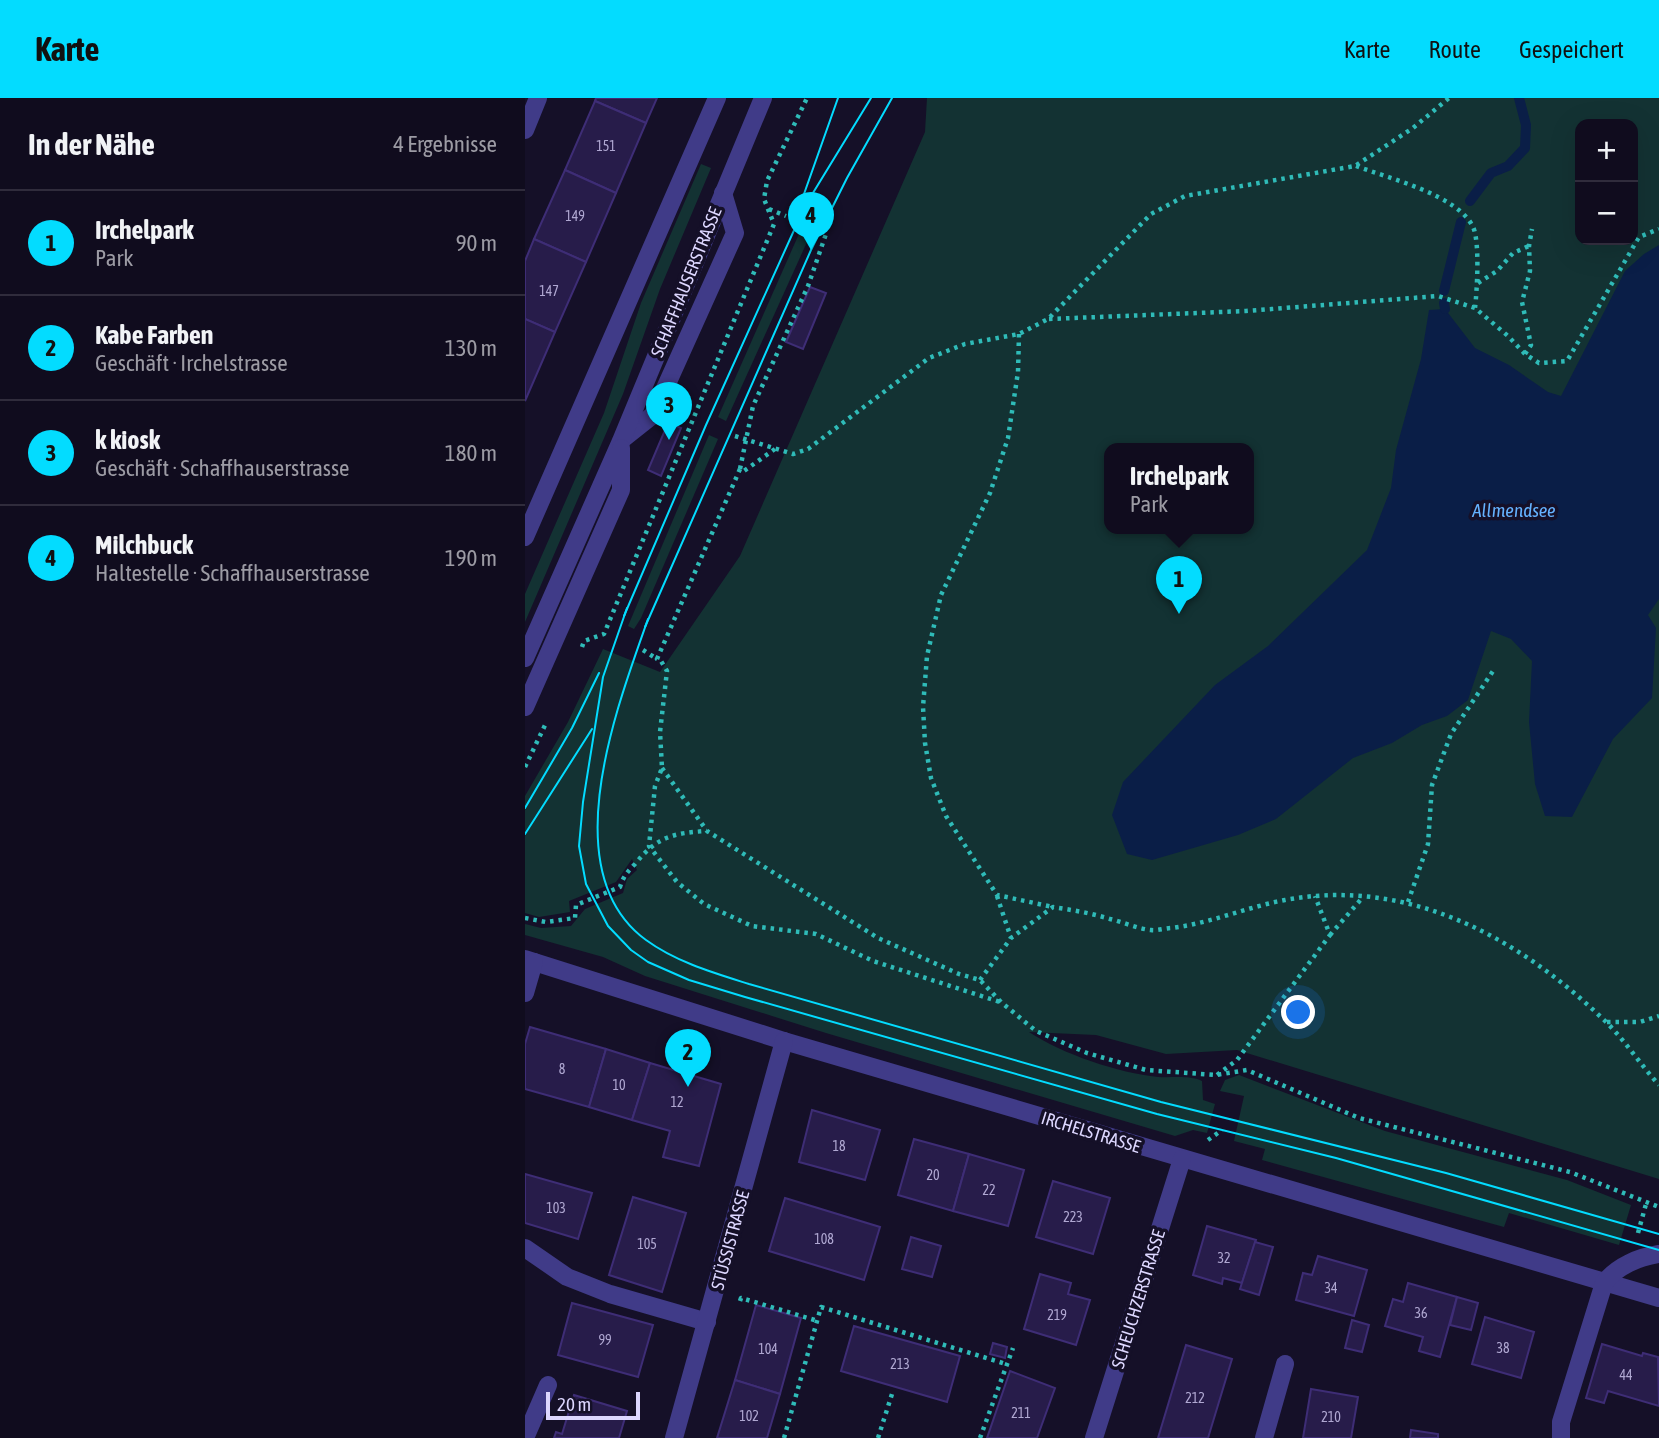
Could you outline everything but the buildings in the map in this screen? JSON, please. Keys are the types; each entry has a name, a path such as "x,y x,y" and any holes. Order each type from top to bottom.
{"street":[{"path":"525,130 538,98"},
{"path":"525,537 717,98"},
{"name":"SCHAFFHAUSERSTRASSE","path":"525,658 621,441 763,98"},
{"path":"525,707 621,490 621,441 653,415 735,233 723,193"},
{"path":"525,993 530,961"},
{"name":"IRCHELSTRASSE","path":"530,961 784,1041 1659,1298"},
{"name":"STÜSSISTRASSE","path":"674,1438 784,1041"},
{"name":"SCHEUCHZERSTRASSE","path":"1094,1438 1182,1159"},
{"path":"525,1248 567,1277 610,1294 707,1322"},
{"path":"1561,1438 1561,1422 1604,1283 1631,1263 1659,1254"},
{"path":"1264,1438 1285,1364"},
{"path":"525,1438 548,1385"}],"path":[{"path":"604,634 695,421 774,224 764,199 767,181 807,98"},
{"path":"735,436 793,454 808,449 929,358 965,344 1019,334 1048,319 1151,214 1185,196 1355,166 1413,128 1448,98"},
{"path":"1355,166 1424,191 1460,210 1474,228 1477,284 1475,308"},
{"path":"760,179 767,181"},
{"path":"769,209 786,216"},
{"path":"1525,354 1531,345 1522,302 1530,271 1529,246 1532,229"},
{"path":"1048,319 1246,311 1438,296 1475,308 1509,335 1525,354 1539,363 1567,361 1639,237 1659,229"},
{"path":"657,659 740,469 753,406 808,286 827,232"},
{"path":"1477,284 1497,271 1513,253 1529,246"},
{"path":"1011,938 997,895 946,816 931,778 923,707 927,656 941,595 990,493 1008,438 1018,372 1019,334"},
{"path":"740,469 744,471 775,450"},
{"path":"643,650 661,661 667,671 660,732 662,768 655,786 649,846 677,882 704,904 752,926 816,934 873,961 1001,1002"},
{"path":"1408,902 1428,844 1433,785 1446,746 1495,667"},
{"path":"662,768 707,831 878,937 959,974 980,980 1001,1002 1036,1031 1087,1053 1146,1070 1216,1075 1247,1070 1359,1118 1570,1172 1659,1207"},
{"path":"525,918 547,922 575,918 576,905 620,887 623,878 649,846 685,832 707,831"},
{"path":"997,895 1089,913 1151,930 1190,925 1284,900 1315,896 1364,897 1408,902 1460,919 1528,956 1606,1022 1659,1085"},
{"path":"1315,896 1330,935"},
{"path":"1216,1075 1237,1060 1330,935 1364,897"},
{"path":"980,980 1011,938 1053,906"},
{"path":"1606,1022 1640,1022 1659,1016"},
{"path":"738,1310 741,1298 818,1321"},
{"path":"784,1438 821,1307 1006,1364"},
{"path":"980,1438 1013,1348"},
{"path":"878,1438 892,1394"}],"green space":[{"path":"927,98 1659,98 1659,1179 1237,1050 1166,1054 1096,1035 1029,1032 1074,1055 1109,1067 1143,1075 1186,1077 1202,1081 1203,1100 1215,1104 1207,1133 1193,1130 1175,1136 826,1033 645,976 603,957 525,935 525,924 541,928 571,926 585,909 623,893 627,879 637,870 632,859 616,882 569,901 570,912 539,917 525,913 525,796 568,722 603,649 660,672 740,556 925,132"},
{"path":"701,164 711,168 660,289 623,394 525,622 525,594 604,413 641,303"},
{"path":"802,227 812,231 726,421 718,417"},
{"path":"709,435 718,439 634,629 628,626"},
{"path":"1239,1075 1385,1131 1567,1180 1631,1205 1619,1245 1509,1213 1504,1227 1262,1160 1265,1149 1234,1141 1244,1096 1220,1091 1225,1080"}],"water":[{"name":"Allmendsee","path":"1659,245 1659,599 1648,615 1656,628 1652,698 1613,739 1572,817 1545,816 1535,784 1529,722 1532,661 1511,639 1491,631 1468,700 1447,716 1422,725 1392,743 1353,758 1276,819 1238,835 1152,860 1127,854 1112,815 1123,782 1215,685 1268,646 1367,550 1391,488 1396,450 1421,359 1429,310 1445,309 1475,348 1509,365 1548,392 1561,396 1625,271"}],"waterway":[{"path":"1470,201 1491,173 1508,166 1525,148 1526,125 1519,98"},
{"path":"1444,291 1461,222"},
{"path":"1444,303 1445,309"}],"tram line":[{"path":"804,194 838,98"},
{"path":"624,616 706,425 805,206 871,98"},
{"path":"645,627 811,250 892,98"},
{"path":"627,608 603,677 583,802 579,846 586,884 608,926 631,950 648,962 689,980 745,997 1157,1114 1336,1158 1659,1250"},
{"path":"648,619 609,741 601,787 598,832 603,874 618,910 646,940 658,948 696,966 749,984 1161,1102 1446,1173 1659,1234"},
{"path":"525,808 572,728 599,673"},
{"path":"525,834 592,729"}],"place":[{"name":"Milchbuck","path":"811,250"},
{"name":"k kiosk","path":"669,440"},
{"name":"Irchelpark","path":"1179,614"},
{"name":"Kabe Farben","path":"688,1087"}]}
